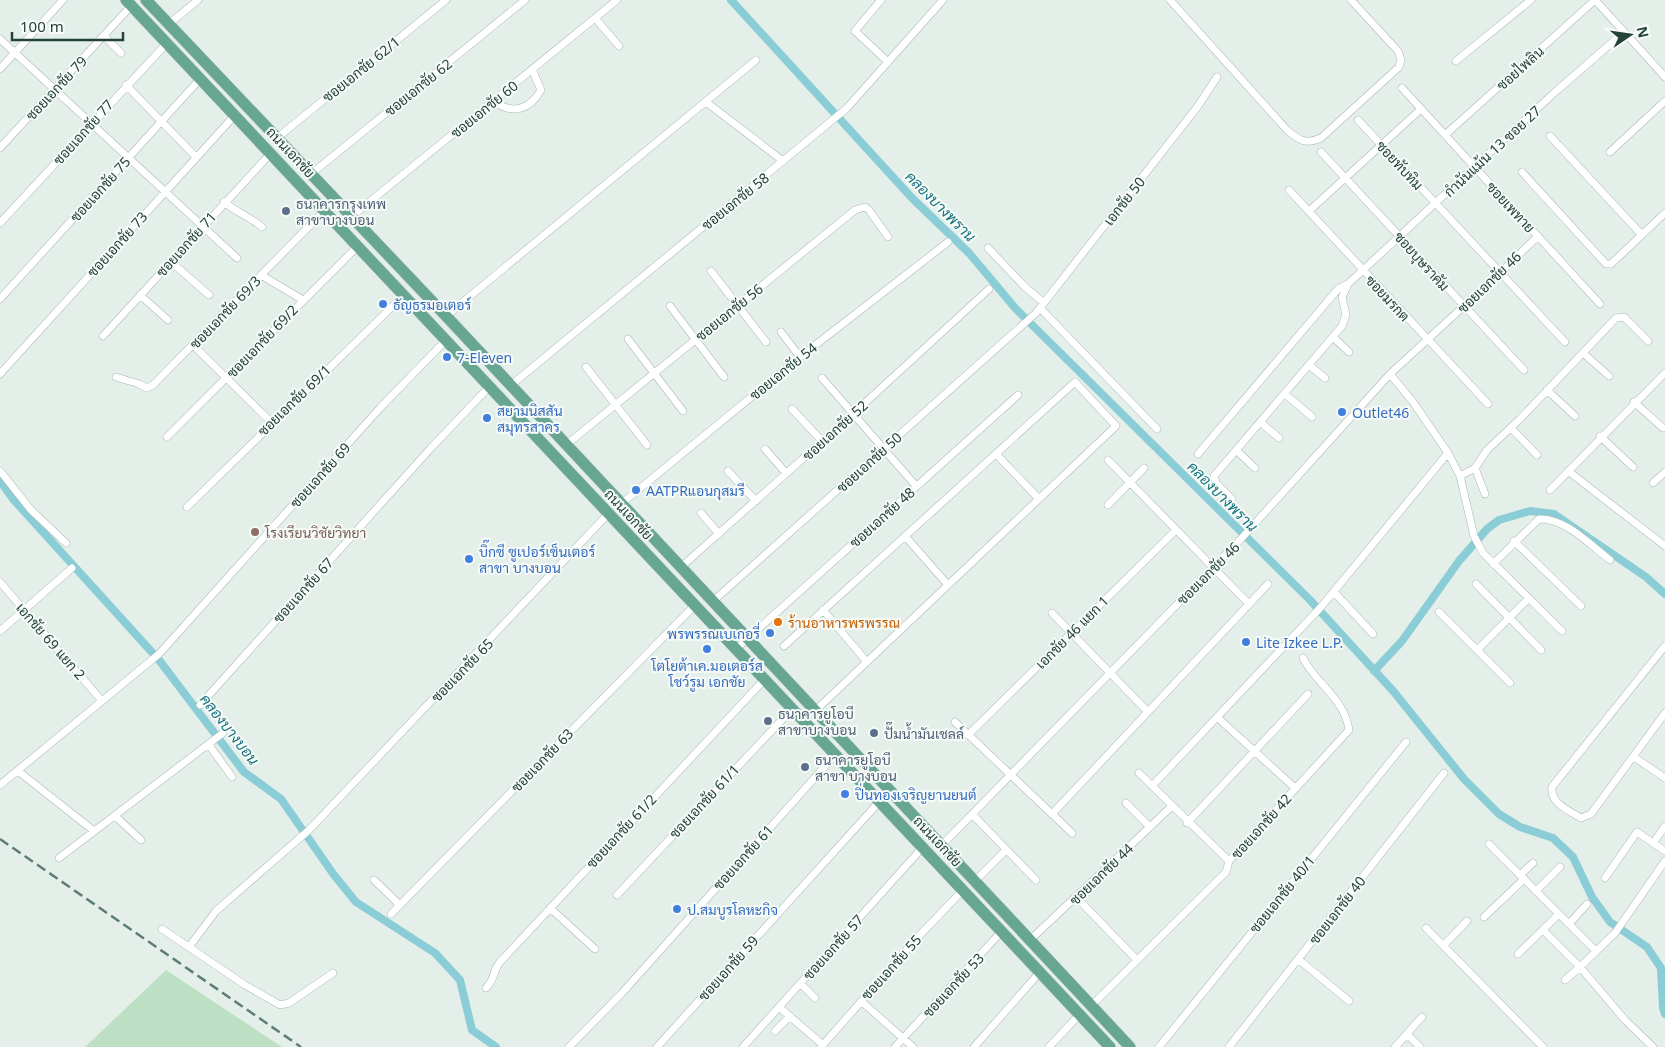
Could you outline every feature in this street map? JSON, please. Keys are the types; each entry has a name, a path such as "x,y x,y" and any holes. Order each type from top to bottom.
{"main road":[{"name":"ถนนเอกชัย","path":"146,0 446,316 1130,1047"},
{"name":"ถนนเอกชัย","path":"129,3 1110,1047"},
{"path":"181,58 192,48"},
{"path":"1020,950 1030,940"}],"street":[{"path":"0,69 63,0"},
{"path":"169,24 198,0"},
{"name":"ซอยเอกชัย 62/1","path":"277,138 446,0"},
{"name":"ซอยเอกชัย 62","path":"311,174 526,0"},
{"name":"ซอยเอกชัย 60","path":"351,217 617,0"},
{"path":"882,0 855,31 888,62"},
{"name":"ซอยเอกชัย 58","path":"510,386 847,108 943,0"},
{"path":"1170,0 1287,130 1300,141 1308,143 1321,138 1399,67 1398,52 1351,0"},
{"path":"1456,61 1531,0"},
{"path":"1595,0 1623,33 1664,73"},
{"name":"ซอยไพลิน","path":"1444,136 1595,0"},
{"name":"ซอยเอกชัย 79","path":"0,148 104,36 129,3"},
{"path":"595,18 619,46"},
{"name":"กำนันแม้น 13 ซอย 27","path":"1198,454 1338,289 1348,284 1475,169 1554,93 1623,33"},
{"path":"104,36 121,53"},
{"path":"0,39 166,190 237,258"},
{"name":"ซอยเอกชัย 77","path":"0,223 167,43"},
{"path":"446,316 756,60"},
{"path":"494,101 504,108 511,110 520,109 537,97 541,90 532,69"},
{"name":"เอกชัย 50","path":"1026,322 1040,308 1198,106 1217,77"},
{"name":"ซอยเอกชัย 75","path":"0,299 200,78"},
{"path":"126,86 196,157"},
{"name":"ซอยเพทาย","path":"1402,88 1600,304"},
{"path":"1610,152 1665,101"},
{"path":"706,102 783,161"},
{"path":"1309,211 1421,109"},
{"name":"ซอยเอกชัย 73","path":"0,374 235,115"},
{"name":"ซอยทับทิม","path":"1358,120 1565,342"},
{"path":"1550,136 1642,235"},
{"name":"ซอยบุษราคัม","path":"1321,152 1524,370"},
{"name":"ซอยเอกชัย 71","path":"103,336 271,153"},
{"path":"1522,172 1603,262 1611,264 1665,212"},
{"name":"ซอยมรกต","path":"1289,190 1488,404"},
{"path":"224,202 239,214 252,219 262,227"},
{"name":"ซอยเอกชัย 56","path":"566,445 696,338 860,208 869,210 888,237"},
{"name":"ซอยเอกชัย 69/3","path":"116,377 148,388 193,345 325,210"},
{"name":"ซอยเอกชัย 46","path":"941,846 1240,540 1390,374 1538,236"},
{"name":"ซอยเอกชัย 54","path":"620,504 800,357 948,242"},
{"name":"ซอยเอกชัย 69/2","path":"167,437 358,246"},
{"path":"988,248 1025,287 1040,308 1157,429"},
{"path":"170,261 209,295"},
{"path":"711,271 766,342"},
{"path":"261,275 302,300"},
{"path":"1232,499 1214,479 1345,320 1341,302 1348,284"},
{"name":"ซอยเอกชัย 52","path":"680,568 853,414 988,289"},
{"path":"140,295 168,320"},
{"name":"ซอยเอกชัย 69/1","path":"187,507 403,296"},
{"path":"670,306 724,377"},
{"path":"1460,476 1475,468 1487,450 1511,428 1619,316 1624,317 1648,341"},
{"name":"ซอยเอกชัย 50","path":"712,602 1026,322"},
{"path":"781,332 800,357"},
{"path":"1333,336 1349,352"},
{"path":"628,339 683,411"},
{"name":"ซอยเอกชัย 69","path":"0,785 150,662 380,408 445,341"},
{"path":"193,345 272,423"},
{"path":"1583,353 1609,376"},
{"path":"1309,365 1325,378"},
{"path":"586,367 647,445"},
{"path":"1550,490 1600,436 1665,373"},
{"path":"1390,374 1413,402 1448,453 1460,476 1474,536 1483,553 1562,631"},
{"path":"822,378 916,486"},
{"path":"784,646 1075,382 1116,426 815,711"},
{"name":"ซอยเอกชัย 67","path":"200,705 430,449 489,387"},
{"path":"1547,390 1575,416"},
{"path":"1285,394 1312,417"},
{"name":"ซอยเอกชัย 48","path":"736,649 1018,395"},
{"path":"1634,402 1663,428"},
{"path":"792,408 822,441"},
{"path":"1260,422 1279,438"},
{"path":"1511,428 1537,455"},
{"path":"1600,436 1633,467"},
{"path":"765,449 786,473"},
{"path":"1237,450 1255,468"},
{"path":"1152,786 1320,608 1448,453"},
{"path":"996,454 1039,499"},
{"path":"1108,460 1249,604"},
{"path":"1108,505 1144,468"},
{"path":"1475,468 1485,494"},
{"path":"0,471 31,510 66,543"},
{"path":"728,471 756,501"},
{"path":"1568,471 1665,546"},
{"path":"1653,483 1665,472"},
{"path":"701,513 719,534"},
{"name":"ซอยเอกชัย 65","path":"189,947 216,911 298,840 608,514"},
{"path":"1493,564 1534,522 1539,519 1548,518 1562,524 1610,560"},
{"name":"เอกชัย 46 แยก 1","path":"968,735 1176,530"},
{"path":"906,536 948,585"},
{"path":"1514,541 1581,606"},
{"path":"0,631 72,568"},
{"name":"เอกชัย 69 แยก 2","path":"0,582 102,701"},
{"path":"1052,814 1268,584"},
{"path":"1476,584 1508,619 1541,650"},
{"path":"1334,592 1373,634"},
{"path":"1477,650 1528,599"},
{"name":"ซอยเอกชัย 63","path":"391,914 694,606"},
{"path":"823,610 867,662"},
{"path":"1439,612 1510,683"},
{"path":"1052,614 1148,712"},
{"path":"1665,646 1552,787 1551,794 1555,801 1581,818 1591,814 1665,713"},
{"name":"ซอยเอกชัย 42","path":"1092,1006 1226,872 1228,861 1349,730 1348,719 1336,699 1312,673 1304,658"},
{"name":"ซอยเอกชัย 61/2","path":"486,988 494,980 497,965 765,679"},
{"path":"1187,823 1308,694"},
{"name":"ซอยเอกชัย 61/1","path":"617,895 792,709"},
{"path":"1218,718 1295,788"},
{"path":"955,722 1072,833"},
{"path":"59,858 222,734"},
{"name":"ซอยเอกชัย 40/1","path":"1160,1047 1406,742"},
{"path":"210,744 232,777"},
{"name":"ซอยเอกชัย 61","path":"570,1047 622,993 836,754"},
{"path":"1634,757 1665,778"},
{"path":"18,772 94,831"},
{"path":"1139,773 1187,823 1228,861"},
{"name":"ซอยเอกชัย 40","path":"1229,1047 1444,773"},
{"name":"ซอยเอกชัย 59","path":"657,1047 880,801"},
{"path":"1126,803 1150,827"},
{"name":"ซอยเอกชัย 44","path":"1030,940 1077,898 1171,807"},
{"path":"972,815 1036,880"},
{"path":"115,816 141,840"},
{"path":"1654,842 1665,826"},
{"path":"1605,878 1637,832 1665,851"},
{"path":"1489,844 1596,951"},
{"name":"ซอยเอกชัย 57","path":"743,1047 923,847"},
{"path":"975,881 1006,850"},
{"path":"1565,980 1614,933 1665,862"},
{"path":"1484,917 1533,863"},
{"path":"1536,891 1560,867"},
{"path":"374,880 400,905"},
{"name":"ซอยเอกชัย 55","path":"822,1046 964,890"},
{"path":"1077,898 1137,960"},
{"path":"1569,924 1587,904"},
{"path":"550,908 596,949"},
{"path":"1518,954 1559,914"},
{"path":"1444,945 1467,921"},
{"path":"1426,928 1543,1047"},
{"path":"162,929 246,985 282,1005 333,973"},
{"path":"1543,930 1580,967 1625,1020 1652,1047"},
{"name":"ซอยเอกชัย 53","path":"895,1047 1002,931"},
{"path":"1298,959 1350,1001"},
{"path":"974,1047 1040,972"},
{"path":"801,984 815,998"},
{"path":"861,1001 913,1047"},
{"path":"779,1007 822,1046"},
{"path":"1049,1047 1080,1014"},
{"path":"775,1032 790,1016"},
{"path":"1395,1047 1422,1017"},
{"path":"1408,1034 1420,1047"}],"green space":[{"path":"166,970 282,1047 85,1047"}],"waterway":[{"name":"คลองบางพราน","path":"731,0 912,198 969,253 1015,308 1310,600 1394,692 1464,779 1499,814 1520,827 1553,838 1573,857 1592,897 1610,922 1647,947 1661,968 1665,1014"},
{"name":"คลองบางบอน","path":"0,481 13,499 159,660 244,772 281,799 334,875 356,902 435,953 460,980 472,1030 496,1047"},
{"path":"1374,671 1402,641 1459,561 1487,529 1499,520 1530,511 1554,514 1646,577 1665,594"}],"railway":[{"path":"0,839 301,1047"}],"place":[{"name":"ธนาคารกรุงเทพ สาขาบางบอน","path":"286,211"},
{"name":"ธัญธรมอเตอร์","path":"383,304"},
{"name":"7-Eleven","path":"447,357"},
{"name":"Outlet46","path":"1342,412"},
{"name":"สยามนิสสัน สมุทรสาคร","path":"487,418"},
{"name":"AATPRแอนกุสมรี","path":"636,490"},
{"name":"โรงเรียนวิชัยวิทยา","path":"255,532"},
{"name":"บิ๊กซี ซูเปอร์เซ็นเตอร์ สาขา บางบอน","path":"469,559"},
{"name":"ร้านอาหารพรพรรณ","path":"778,622"},
{"name":"พรพรรณเบเกอรี่","path":"770,633"},
{"name":"Lite Izkee L.P.","path":"1246,642"},
{"name":"โตโยต้าเค.มอเตอร์ส โชว์รูม เอกชัย","path":"707,649"},
{"name":"ธนาคารยูโอบี สาขาบางบอน","path":"768,721"},
{"name":"ปั๊มน้ำมันเชลล์","path":"874,733"},
{"name":"ธนาคารยูโอบี สาขา บางบอน","path":"805,767"},
{"name":"ปิ่นทองเจริญยานยนต์","path":"845,794"},
{"name":"ป.สมบูรโลหะกิจ","path":"677,909"}]}
